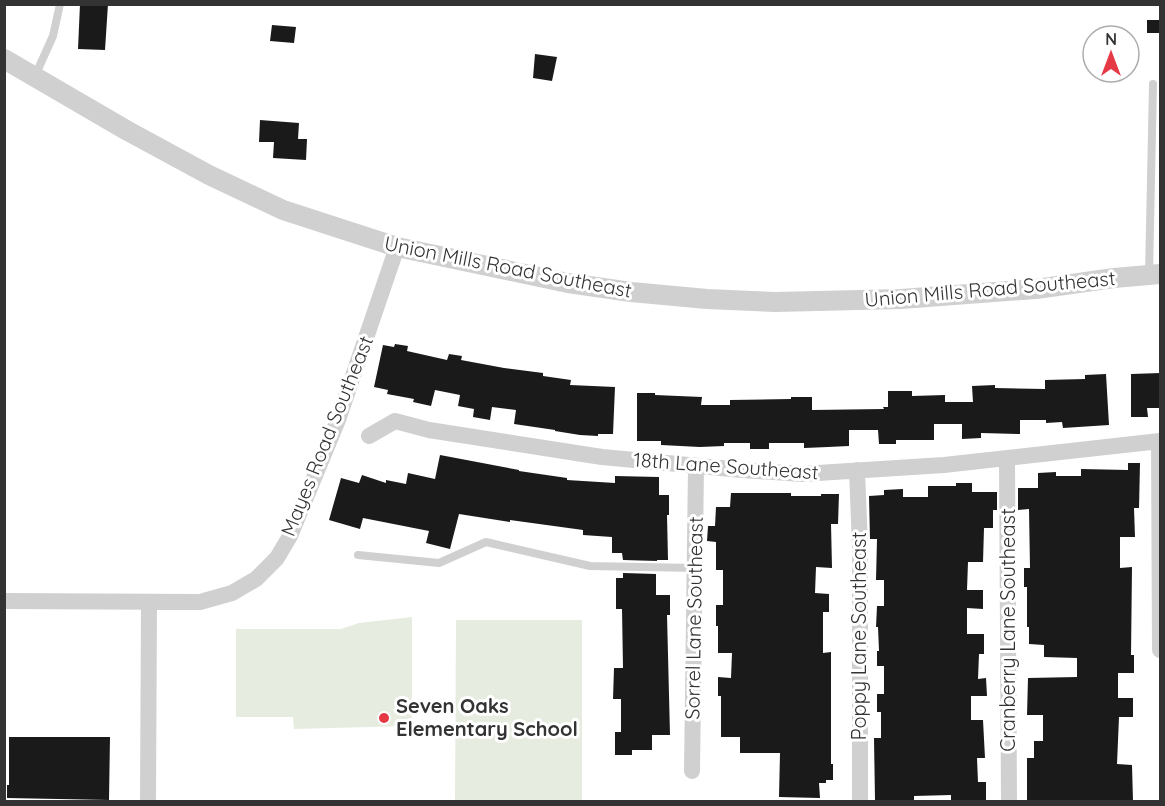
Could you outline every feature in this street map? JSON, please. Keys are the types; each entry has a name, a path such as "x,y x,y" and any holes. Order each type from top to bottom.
{"street":[{"name":"Union Mills Road Southeast","path":"4,58 198,170 283,210 397,247 568,283 707,299 775,302 901,299 1036,289 1155,274"},
{"name":"Mayes Road Southeast","path":"4,601 200,602 232,593 256,579 277,558 290,536 338,420 397,247"},
{"name":"18th Lane Southeast","path":"369,436 395,421 429,430 602,458 802,474 944,465 1160,441"},
{"path":"1160,441 1161,650"},
{"name":"Cranberry Lane Southeast","path":"1006,458 1009,801"},
{"name":"Sorrel Lane Southeast","path":"692,771 696,466"},
{"name":"Poppy Lane Southeast","path":"857,470 860,547 860,801"},
{"path":"148,801 149,602"}],"lane":[{"path":"35,77 53,36 60,4"},
{"path":"1153,84 1155,274"},
{"path":"358,555 439,563 486,542 590,566 695,568"}],"shaded area":[{"path":"412,617 412,719 407,726 294,729 293,717 236,717 236,629 341,629 359,623"},
{"path":"456,620 582,620 582,801 455,801"}],"building":[{"path":"80,4 108,4 105,50 78,49"},
{"path":"1147,20 1161,20 1161,33 1147,33"},
{"path":"272,25 296,27 294,43 270,41"},
{"path":"535,54 557,57 552,81 533,78"},
{"path":"260,120 299,123 298,139 307,139 306,160 273,158 274,142 259,142"},
{"path":"395,344 408,346 407,351 447,360 449,354 462,356 461,360 543,373 543,376 571,380 570,385 615,387 613,434 580,435 514,424 516,410 492,407 490,420 473,417 474,409 458,406 460,395 435,390 431,406 413,402 414,399 387,394 388,390 374,387 383,345 394,347"},
{"path":"1161,373 1161,408 1147,408 1148,417 1131,417 1131,374"},
{"path":"1106,374 1109,425 1063,428 1062,422 1020,420 1020,434 981,433 981,438 962,439 962,424 934,424 934,440 896,440 896,444 879,444 878,430 849,430 849,446 804,448 804,443 769,443 769,449 750,449 750,443 724,443 724,446 700,447 661,445 661,441 637,441 637,393 702,397 701,405 730,405 730,400 812,397 812,410 884,409 883,407 888,407 888,391 912,391 912,396 945,395 945,402 973,402 972,386 995,385 995,388 1045,389 1045,380 1085,379 1085,375"},
{"path":"440,455 567,478 567,480 615,483 615,476 659,477 659,495 669,495 668,560 623,560 622,553 612,553 612,537 583,535 583,530 510,520 510,522 459,514 450,549 426,543 429,531 363,518 360,529 329,520 341,478 359,483 362,475 386,483 386,480 406,484 408,473 435,479"},
{"path":"1128,463 1140,463 1139,508 1134,508 1135,537 1120,537 1120,568 1132,567 1131,655 1134,655 1134,673 1118,673 1118,698 1133,698 1133,717 1119,717 1117,764 1132,765 1133,801 1027,801 1027,758 1034,758 1034,741 1043,741 1043,715 1027,715 1028,678 1077,677 1077,658 1044,657 1044,645 1029,644 1024,568 1030,568 1029,509 1018,510 1018,488 1038,488 1038,473 1056,472 1056,476 1081,476 1081,469 1128,470"},
{"path":"956,483 972,483 972,492 997,492 997,510 993,510 993,528 984,528 983,562 968,562 967,590 983,590 983,609 967,608 967,634 984,634 984,654 979,654 978,679 986,678 987,696 971,696 971,720 983,720 985,758 977,758 978,782 986,782 986,801 951,801 951,795 914,796 914,800 875,800 874,738 881,738 881,712 877,712 877,694 884,694 884,666 877,666 877,651 879,651 878,627 876,627 877,606 884,606 884,580 876,580 877,539 870,539 869,496 884,495 884,490 903,489 903,497 928,497 928,486 956,486"},
{"path":"731,493 791,493 791,496 839,494 838,524 831,524 832,568 816,567 815,593 829,594 829,612 823,612 823,653 831,652 831,764 833,764 833,780 819,783 820,798 779,797 780,753 740,753 740,737 721,737 721,696 718,696 718,677 731,678 732,653 718,653 716,605 723,605 723,570 716,570 716,542 707,541 708,526 715,526 716,507 730,507"},
{"path":"623,573 656,574 656,595 670,595 670,615 667,615 670,735 652,735 652,750 632,750 632,755 615,755 615,732 621,732 621,699 613,699 614,668 623,668 622,609 616,609 616,578 623,578"},
{"path":"9,737 110,737 109,800 7,798"}],"place":[{"name":"Seven Oaks Elementary School","path":"384,718"}]}
